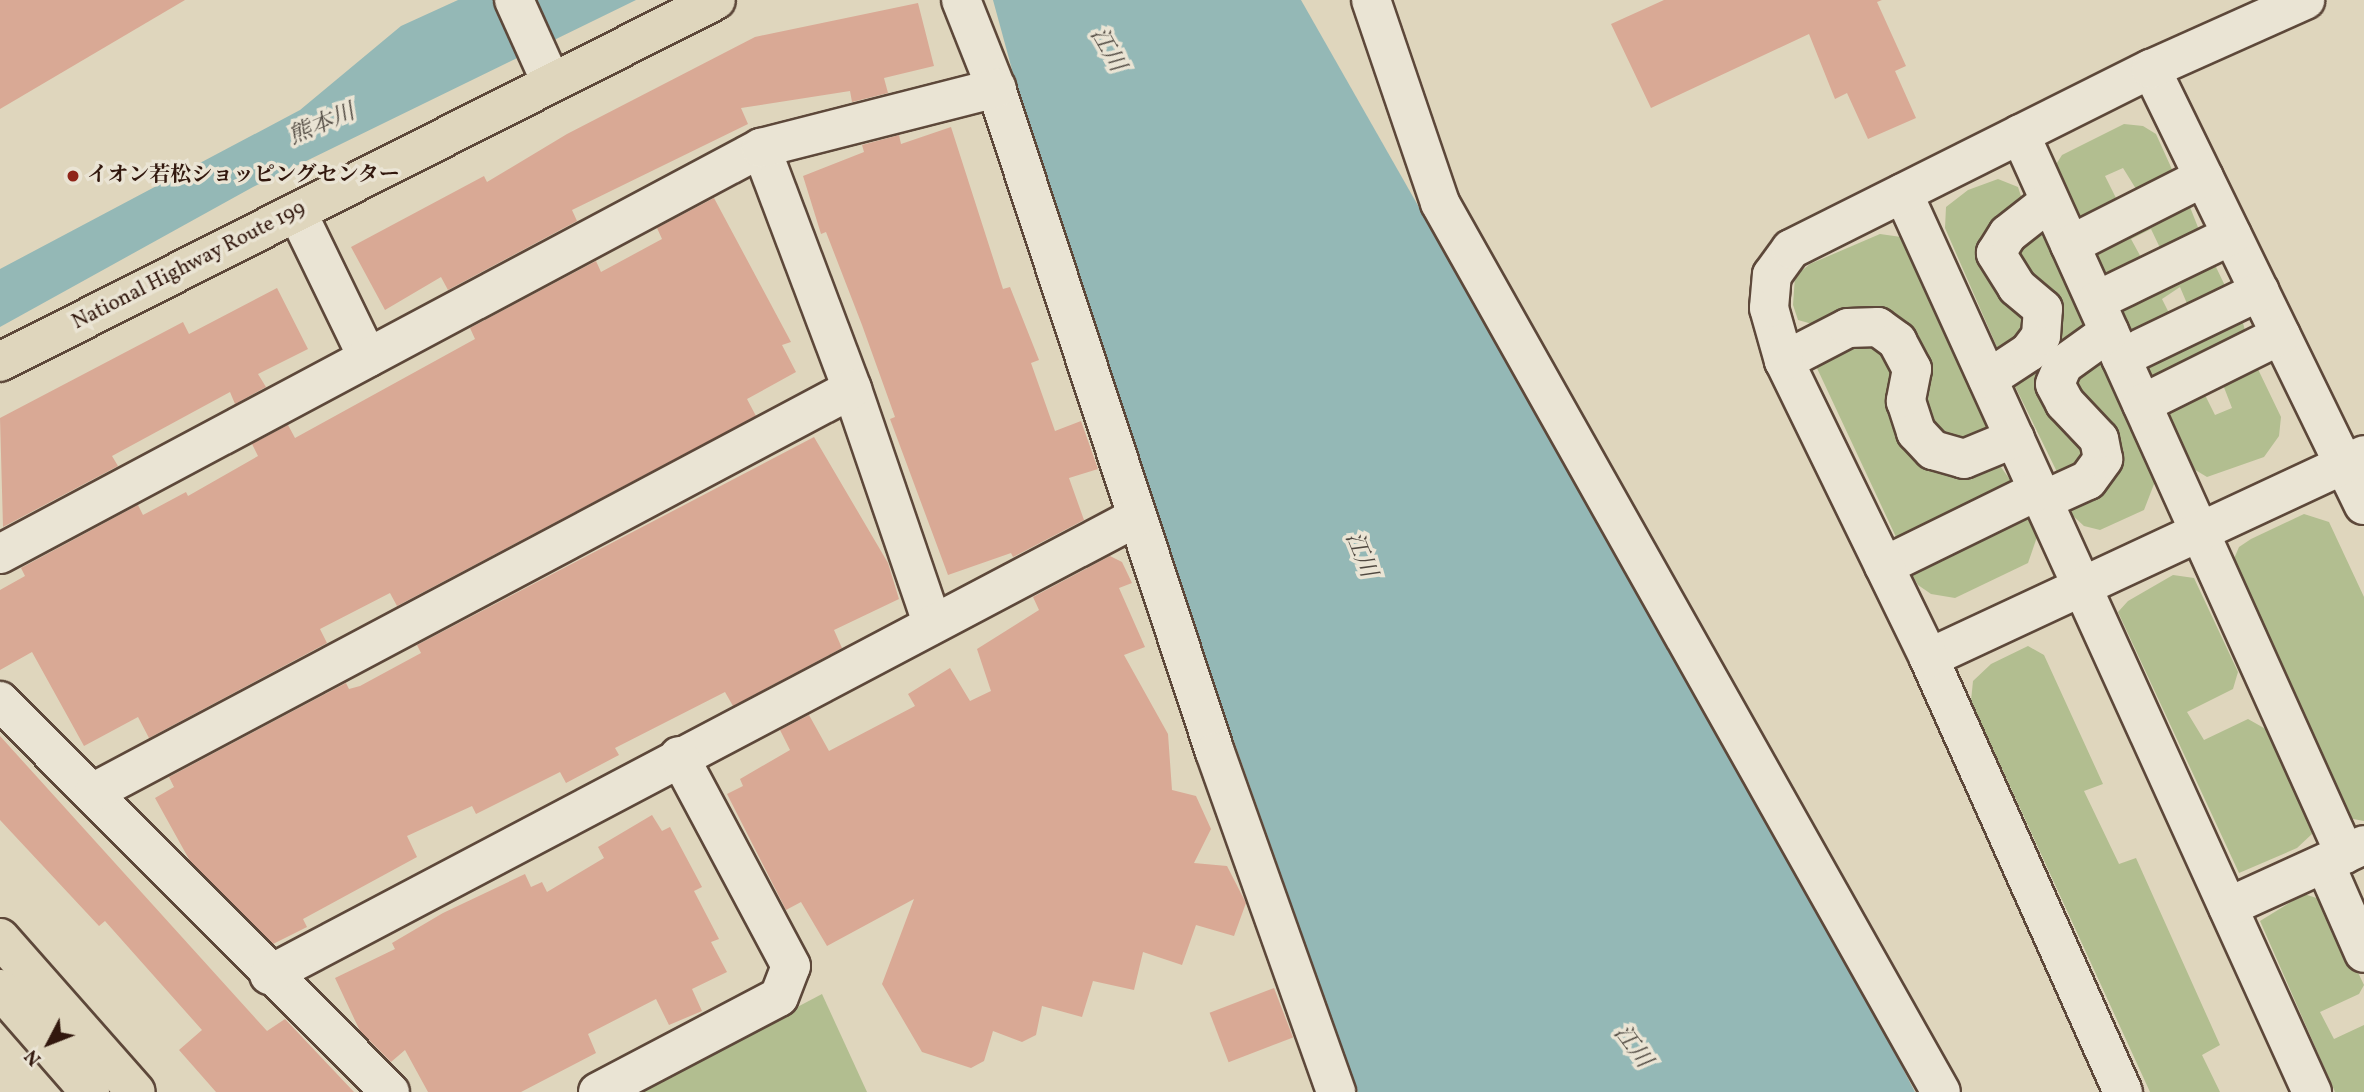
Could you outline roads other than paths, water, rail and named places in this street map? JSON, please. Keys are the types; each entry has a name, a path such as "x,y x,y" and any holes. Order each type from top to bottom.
{"highway":[{"name":"National Highway Route 199","path":"0,362 716,0"},
{"path":"0,938 126,1088"},
{"path":"0,989 90,1092"}],"street":[{"path":"514,0 551,82"},
{"path":"961,0 996,89 1137,517 1336,1092"},
{"path":"1371,0 1440,203 1941,1092"},
{"path":"2123,1092 1929,659 1784,362 1769,308 1772,275 1791,249 2151,69 2305,0"},
{"path":"2151,69 2281,335 2354,459 2364,505"},
{"path":"0,554 761,148 996,89"},
{"path":"2020,134 2345,854 2364,953"},
{"path":"761,148 852,389 932,623"},
{"path":"2070,245 2204,177"},
{"path":"1903,193 2312,1092"},
{"path":"1988,379 2029,352 2041,336 2043,309 2002,269 1996,253 2008,234 2050,201"},
{"path":"297,212 368,358"},
{"path":"1884,566 2041,495 2088,480 2103,459 2099,439 2065,403 2055,384 2063,366 2232,235"},
{"path":"2109,330 2260,291"},
{"path":"1784,362 1848,328 1878,327 1897,341 1912,369 1906,401 1916,432 1933,450 1964,459 2015,438"},
{"path":"2142,404 2281,335"},
{"path":"94,792 852,389"},
{"path":"1929,659 2354,459"},
{"path":"269,975 1137,517"},
{"path":"0,701 94,792 269,975 390,1092"},
{"path":"598,1092 779,998 791,967 680,756"},
{"path":"2228,907 2345,854"}],"water":[{"name":"熊本川","path":"458,0 636,0 253,187 0,327 0,269 300,110 401,26"},
{"name":"江川","path":"993,0 1301,0 1839,945 1915,1092 1358,1092 1064,260"}],"place":[{"name":"イオン若松ショッピングセンター","path":"73,176"}]}
